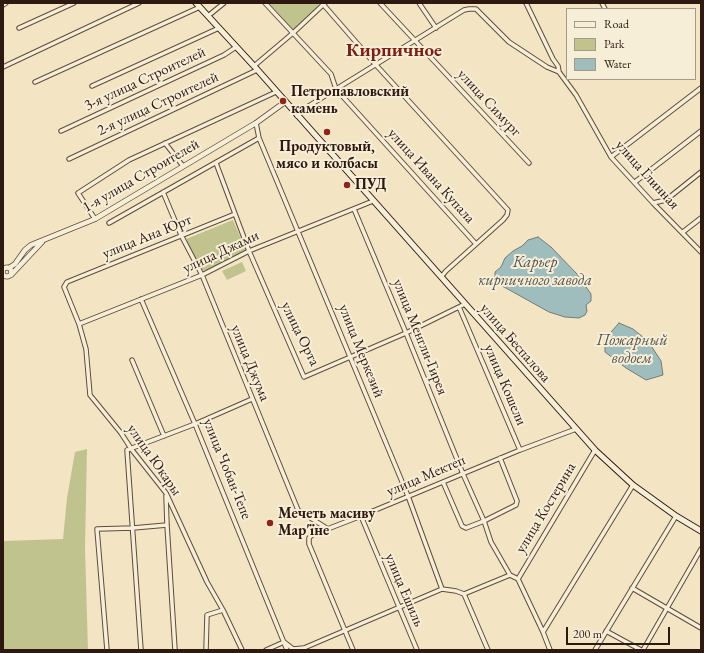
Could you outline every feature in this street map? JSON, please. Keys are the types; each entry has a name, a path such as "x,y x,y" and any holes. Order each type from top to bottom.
{"main road":[{"name":"улица Беспалова","path":"198,5 256,68 595,450 633,485 676,516 701,531"}],"street":[{"path":"19,28 74,3"},
{"path":"3,67 139,3"},
{"path":"208,16 224,3"},
{"name":"улица Ивана Купала","path":"265,3 331,74 336,89 476,244"},
{"name":"улица Симург","path":"380,3 529,163"},
{"path":"420,3 436,28"},
{"path":"526,3 553,59 558,66 559,72"},
{"path":"324,4 376,65 508,210 507,215 503,220 441,277"},
{"name":"2-я улица Строителей","path":"69,159 256,68 324,4"},
{"path":"36,82 198,5"},
{"name":"улица Глинная","path":"297,116 307,107 464,10 469,8 476,9 509,42 547,67 559,72 576,95 611,157 701,252"},
{"path":"92,86 219,28"},
{"name":"3-я улица Строителей","path":"61,131 224,56 236,47"},
{"path":"611,157 701,88"},
{"name":"1-я улица Строителей","path":"95,219 78,193 129,160 276,92"},
{"name":"1-я улица Строителей","path":"9,268 15,264 25,250 31,245 95,219 256,123 286,102"},
{"name":"улица Меркезий","path":"256,123 259,138 408,496 442,589"},
{"path":"635,182 701,131"},
{"path":"109,223 259,138"},
{"path":"165,143 183,166"},
{"name":"улица Орта","path":"216,163 249,251 304,377 406,333 465,304"},
{"path":"653,203 666,200 701,172"},
{"name":"улица Джума","path":"163,192 181,235 202,275 298,510 328,530"},
{"name":"улица Джами","path":"79,324 202,275 249,251 373,201"},
{"name":"улица Менгли-Гирея","path":"354,209 463,474 484,521 491,542 510,575"},
{"name":"улица Ана Юрт","path":"67,282 235,214"},
{"path":"683,232 701,218"},
{"path":"3,280 10,275 37,246 52,236"},
{"path":"3,280 3,272 5,268 9,268 11,270 10,275"},
{"path":"3,272 5,276 10,275"},
{"name":"улица Юкары","path":"67,282 64,287 79,324 86,349 90,395 121,433 132,450 166,493 207,582 223,610 242,650"},
{"name":"улица Чобан-Тепе","path":"141,299 195,424 287,650"},
{"name":"улица Кошели","path":"460,307 520,450"},
{"path":"132,360 164,436"},
{"path":"141,650 127,450 132,450 252,399"},
{"name":"улица Мектеп","path":"353,650 309,544 309,538 312,535 328,530 500,458 576,429"},
{"name":"улица Костерина","path":"518,579 595,450"},
{"path":"442,482 462,526 466,528 484,521 516,506 518,501 500,458"},
{"path":"543,632 633,485"},
{"path":"166,493 175,650"},
{"name":"улица Ешиль","path":"361,516 398,608 417,650"},
{"path":"595,650 676,516"},
{"path":"107,650 97,529 167,525"},
{"path":"606,631 642,650 701,549"},
{"path":"266,650 284,642 293,649 304,648 442,589 464,594 510,575 518,579 550,650"},
{"path":"632,588 701,628"},
{"path":"464,594 488,650"},
{"path":"206,650 207,615 223,610"}],"green space":[{"path":"269,3 317,3 320,6 293,30"},
{"path":"233,220 246,250 206,271 200,269 186,239"},
{"path":"242,262 246,271 227,280 222,271"},
{"path":"87,449 85,548 88,650 3,650 3,541 63,539 67,498 75,452"}],"water":[{"name":"Карьер кирпичного завода","path":"538,237 551,247 577,274 591,294 591,301 586,305 587,311 585,315 579,318 565,317 549,312 495,282 495,272 501,267 505,258 528,240"},
{"name":"Пожарный водоем","path":"619,323 633,329 648,341 661,361 663,375 646,380 626,368 605,352 605,339"}],"place":[{"name":"Петропавловский камень","path":"283,101"},
{"name":"Продуктовый, мясо и колбасы","path":"327,132"},
{"name":"ПУД","path":"347,185"},
{"name":"Мечеть масиву Мар'їне","path":"270,523"}],"district":[{"name":"Кирпичное","path":"394,51"}]}
